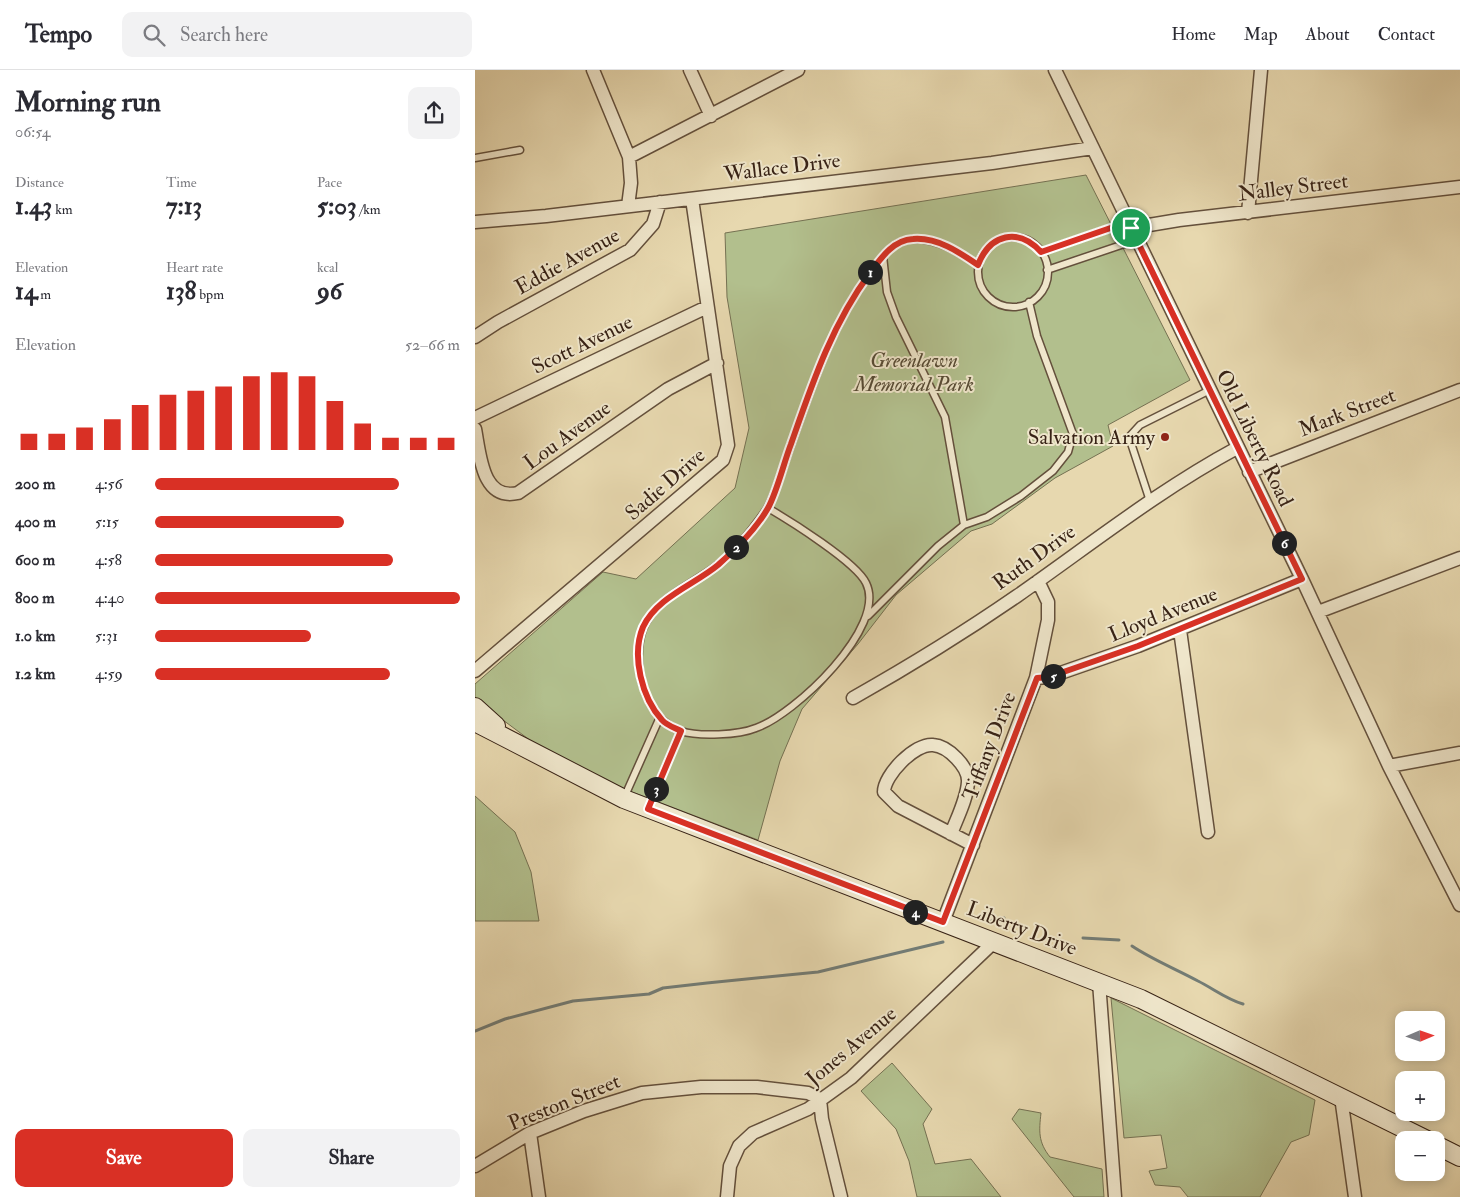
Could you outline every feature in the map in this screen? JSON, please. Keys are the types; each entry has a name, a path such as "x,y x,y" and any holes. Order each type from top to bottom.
{"main road":[{"name":"Liberty Drive","path":"475,707 511,739"},
{"name":"Liberty Drive","path":"475,722 511,739 556,766 648,809 1141,999 1409,1131"},
{"path":"1445,1150 1460,1157"}],"street":[{"path":"593,70 629,157 631,183 628,206"},
{"path":"690,70 711,116"},
{"name":"Old Liberty Road","path":"1055,70 1318,612 1389,766 1460,904"},
{"path":"1248,213 1261,70"},
{"path":"629,157 796,71"},
{"name":"Wallace Drive","path":"475,222 692,199 993,163 1093,148"},
{"name":"Nalley Street","path":"1131,230 1179,220 1460,187"},
{"name":"Sadie Drive","path":"475,671 723,460 728,445 692,199"},
{"name":"Eddie Avenue","path":"475,337 631,250 653,224 660,202"},
{"name":"Scott Avenue","path":"475,418 707,307"},
{"name":"Lou Avenue","path":"475,429 485,476 499,494 509,496 518,494 668,389 717,363"},
{"name":"Mark Street","path":"1249,472 1460,390"},
{"name":"Ruth Drive","path":"853,698 1037,581 1148,496 1237,448"},
{"path":"1318,612 1460,558"},
{"name":"Lloyd Avenue","path":"1037,678 1049,677 1089,664 1180,630 1302,579"},
{"name":"Tiffany Drive","path":"943,922 1037,678 1048,620 1048,602 1037,581"},
{"path":"1180,630 1208,832"},
{"path":"951,834 968,781 966,772 956,758 944,749 933,744 922,746 895,769 884,784 883,792 897,806 951,834 973,845"},
{"path":"1389,766 1460,753"},
{"name":"Jones Avenue","path":"727,1197 730,1166 739,1146 753,1133 808,1109 851,1078 994,942"},
{"path":"1099,982 1115,1197"},
{"name":"Preston Street","path":"475,1166 530,1133 584,1111 642,1093 701,1087 757,1087 808,1093 820,1099"},
{"path":"1341,1097 1355,1197"},
{"path":"820,1099 822,1119 841,1197"},
{"path":"530,1133 539,1197"}],"lane":[{"path":"475,158 519,150"},
{"path":"1041,252 1131,230"},
{"path":"1047,270 1131,230"},
{"path":"1011,237 1023,238 1033,243 1041,252 1047,270 1043,289 1029,302 1013,306 997,303 981,287 978,265 990,245 1000,239 1011,237"},
{"path":"978,265 939,243 912,238 894,244 860,287 834,330 768,508 743,540 717,565 657,607 643,627 638,650 641,678 648,699 663,721 681,731 732,733 755,729 780,717 806,696 853,642 867,617 937,546 964,525 987,517 1021,496 1053,471 1068,452 1073,434 1037,336 1029,302"},
{"path":"883,256 887,292 896,317 945,417 964,525"},
{"path":"1148,496 1129,437 1140,425 1209,390"},
{"path":"768,508 809,534 850,566 866,582 871,599 867,617"},
{"path":"624,799 660,717"},
{"path":"648,809 681,731"}],"green space":[{"name":"Greenlawn Memorial Park","path":"1086,175 1190,380 1108,425 1113,446 1055,478 992,524 971,531 896,595 858,644 802,709 780,761 758,840 609,783 547,753 475,699 475,684 603,572 636,579 735,488 749,428 727,297 725,233"},
{"path":"475,796 515,832 531,872 539,921 475,921"},
{"path":"1111,998 1315,1100 1309,1135 1291,1142 1260,1197 1188,1197 1180,1187 1155,1185 1149,1171 1167,1168 1161,1135 1124,1138"},
{"path":"892,1063 932,1109 923,1124 935,1164 971,1159 1001,1197 917,1197 909,1161 896,1129 861,1091"},
{"path":"1019,1109 1041,1113 1041,1141 1050,1157 1102,1169 1104,1197 1074,1197 1012,1119"}],"waterway":[{"path":"990,921 1004,918"},
{"path":"1083,938 1119,940"},
{"path":"475,1031 505,1019 573,1001 649,994 663,988 818,972 943,942"},
{"path":"1132,946 1226,997 1243,1004"}],"place":[{"name":"Salvation Army","path":"1165,437"}],"route":[{"path":"1128,222 1131,228 1302,579 1138,646 1049,677 1037,678 1006,754 943,922 648,809 681,731 663,721 648,699 641,678 638,650 643,627 657,607 717,565 743,540 768,508 834,330 860,287 881,258 894,244 912,238 934,241 945,245 978,265 990,245 1000,239 1011,237 1023,238 1033,243 1041,252 1128,222"}]}
